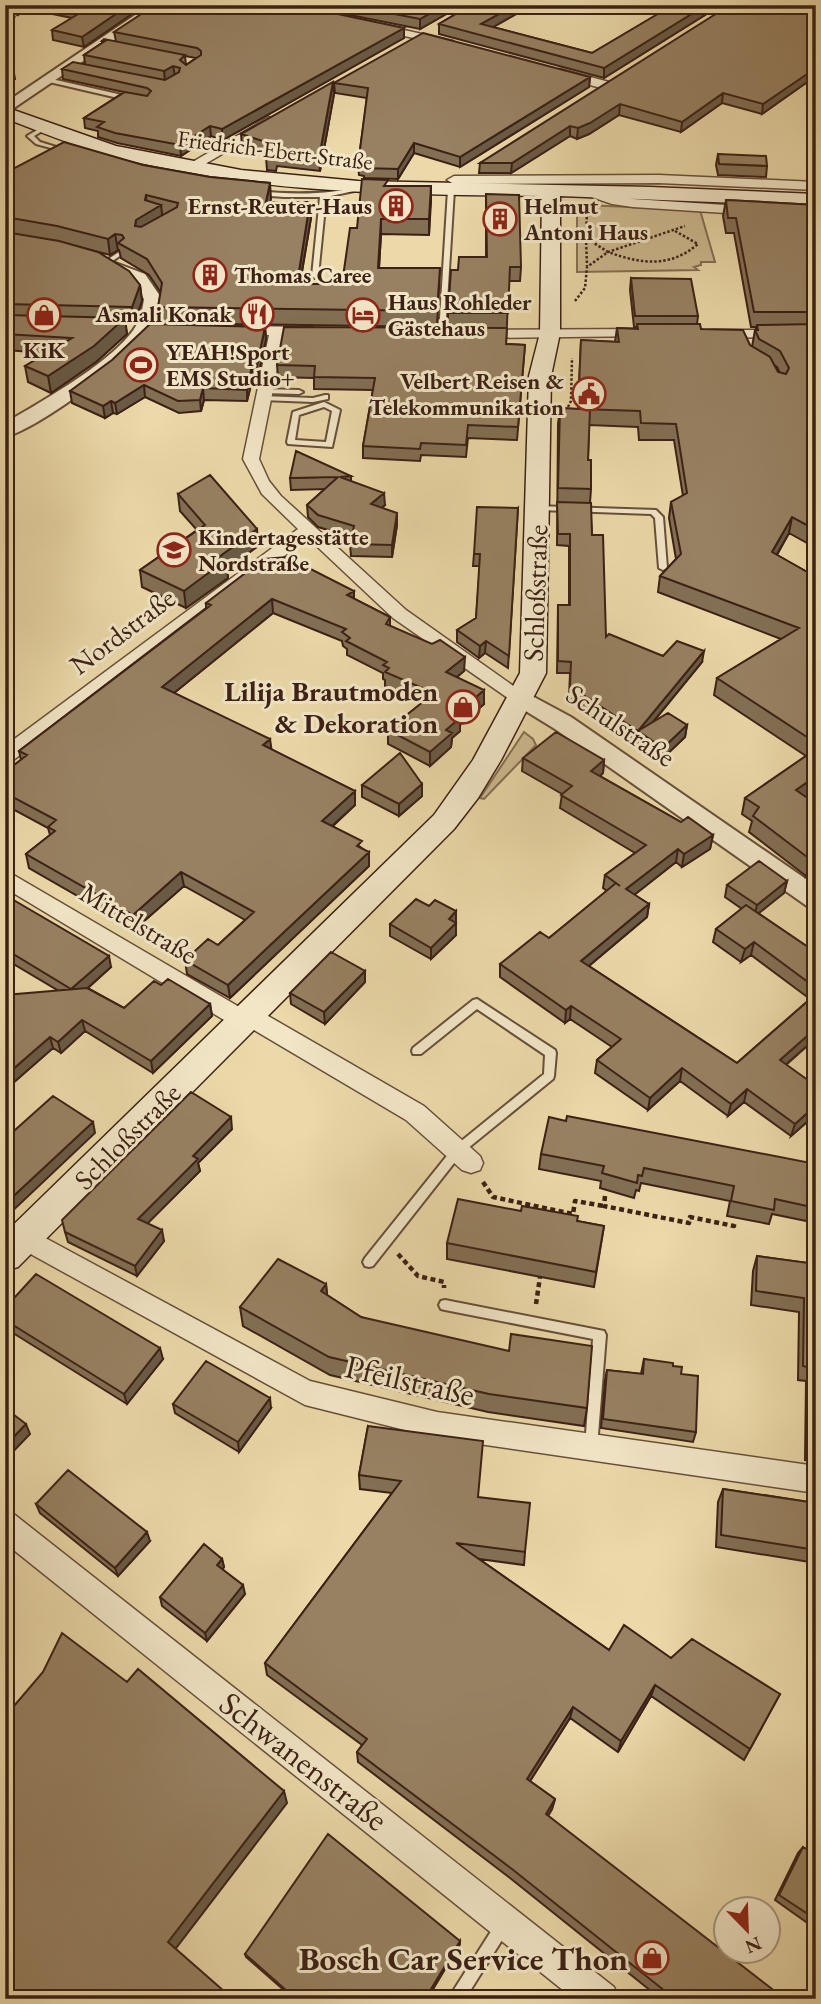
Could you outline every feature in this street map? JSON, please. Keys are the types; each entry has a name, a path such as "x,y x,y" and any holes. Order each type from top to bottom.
{"main road":[{"name":"Friedrich-Ebert-Straße","path":"5,111 123,154 189,169 367,186 450,186 588,195 626,191 816,200"},
{"name":"Schloßstraße","path":"15,1247 444,822 487,760 533,673 539,508 540,376 550,333 551,191"}],"street":[{"path":"5,111 47,80 106,45 159,5"},
{"path":"716,10 731,7"},
{"path":"359,23 426,33 468,48"},
{"path":"396,50 426,33"},
{"path":"543,69 611,82 593,92"},
{"path":"189,169 275,117"},
{"path":"450,186 479,164"},
{"name":"Friedrich-Ebert-Straße","path":"626,191 659,178"},
{"name":"Friedrich-Ebert-Straße","path":"450,186 659,178 816,186"},
{"name":"Friedrich-Ebert-Straße","path":"588,195 617,201 816,215"},
{"path":"5,431 111,364 151,329 153,292 113,258 86,258"},
{"path":"225,330 326,331"},
{"name":"Schulstraße","path":"277,331 251,459 255,474 284,509 309,528 357,578 414,625 519,697 563,723 816,899"},
{"path":"435,333 659,333"},
{"path":"700,334 743,338 816,334"},
{"name":"Nordstraße","path":"5,756 309,528"},
{"name":"Mittelstraße","path":"5,878 245,1017"},
{"path":"245,1017 415,1113 464,1156"},
{"name":"Pfeilstraße","path":"15,1247 305,1392 437,1425 816,1480"},
{"name":"Schwanenstraße","path":"5,1525 602,1999"}],"lane":[{"path":"47,80 135,99"},
{"path":"46,127 30,136 38,143 75,154"},
{"path":"252,192 323,195 348,193 367,186"},
{"path":"435,333 450,186"},
{"path":"315,276 323,195"},
{"path":"263,394 324,400 336,410 329,445 291,442 296,414 324,400"},
{"path":"539,508 653,512 659,517 663,568"},
{"path":"369,1262 464,1156 549,1076 551,1053 477,1003 417,1051"},
{"path":"444,1305 600,1335 592,1447"},
{"path":"456,1999 505,1921"}],"path":[{"path":"7,15 34,8 29,5"},
{"path":"5,21 19,15 7,15"},
{"path":"569,304 579,298 585,288 588,195"},
{"path":"587,267 608,252 629,243 675,231 689,224 695,207"},
{"path":"586,238 608,252 642,261 666,263 688,255 698,244 675,231"},
{"path":"571,288 585,288"},
{"path":"562,419 571,401 572,353"},
{"path":"464,1156 493,1197 573,1214 575,1201 689,1223 690,1217 734,1226 734,1222"},
{"path":"604,1206 606,1196"},
{"path":"385,1242 408,1262 418,1276 443,1282 444,1305"},
{"path":"533,1322 540,1277"}],"shaded area":[{"path":"583,205 700,210 715,262 701,262 701,265 694,267 698,270 577,272 577,216"},
{"path":"524,732 536,745 484,799 480,798"}],"building":[{"path":"54,5 129,5 82,37 52,30 83,11"},
{"path":"155,5 295,5 404,28 222,129 210,126 180,145 115,133 97,127 104,122 84,118 125,92 147,96 151,91 147,88 62,69 73,62 165,80 179,72 180,68 173,66 164,71 84,55 105,41 102,41 104,39 185,55 180,60 186,65 201,55 197,48 114,32"},
{"path":"348,5 445,5 420,19"},
{"path":"471,5 515,5 481,24 592,53 673,5 706,5 604,68 439,24"},
{"path":"730,5 816,5 816,68 763,104 723,93 682,122 620,104 590,123 578,128 570,126 512,163 480,163"},
{"path":"423,33 590,77 460,157 414,143 398,169 363,168 364,165 358,165 368,88 334,83"},
{"path":"333,82 319,158 276,154 275,158 266,157 275,145 241,134"},
{"path":"64,142 143,165 210,177 270,183 266,202 310,202 297,284 342,284 350,228 357,228 362,179 388,180 384,186 431,186 429,219 381,219 378,268 440,268 437,311 158,307 162,283 147,259 118,243 124,238 122,235 115,234 108,239 5,217 5,173","holes":["146,195 178,203 177,207 141,227 135,226 136,220 161,205 145,200"]},
{"path":"718,154 766,156 767,166 719,164"},
{"path":"486,194 519,195 521,267 510,267 508,313 448,313 451,270 458,270 459,257 487,257"},
{"path":"726,200 816,205 816,312 754,312 736,218 728,218"},
{"path":"5,232 59,241 98,252 129,271 140,285 132,307 5,304"},
{"path":"631,278 691,279 698,316 635,316"},
{"path":"5,315 125,318 94,346 48,376 25,366 72,338 5,334"},
{"path":"150,324 265,327 257,365 252,365 247,390 203,388 200,400 178,401 144,385 115,403 111,401 103,406 70,391 112,360"},
{"path":"637,324 700,324 701,329 743,330 750,345 770,357 778,372 786,374 789,368 780,351 759,339 755,330 758,330 757,325 816,324 816,530 792,517 772,552 816,577 816,743 717,678 799,628 660,576 681,554 671,502 687,493 676,424 641,423 640,411 590,409 588,460 591,460 591,489 558,488 560,408 578,409 581,340 619,342 617,328 638,329"},
{"path":"284,327 507,328 506,344 525,345 518,427 468,425 466,445 421,443 420,449 363,446 375,378 314,377 315,366 277,365"},
{"path":"296,451 351,476 340,477 384,493 371,504 397,513 392,545 350,544 354,526 318,515 307,505 338,477 290,478"},
{"path":"210,475 257,529 212,562 226,560 184,591 140,570 205,525 178,494"},
{"path":"557,502 591,503 592,535 603,535 606,637 609,634 663,656 677,641 704,651 638,731 570,686 571,662 558,661 558,605 570,605 570,534 558,534"},
{"path":"477,507 518,508 509,656 486,641 480,646 457,630 476,618 480,554 474,554"},
{"path":"287,557 354,591 347,595 390,617 386,624 432,644 440,640 465,657 446,672 484,690 456,715 461,717 446,730 452,733 430,752 388,730 434,693 385,672 389,668 383,665 387,662 346,641 350,638 342,632 346,629 272,599 162,687 270,739 263,745 355,791 322,821 362,841 357,846 369,852 228,985 185,960 208,939 218,945 254,912 181,872 133,915 26,854 55,831 48,827 56,820 5,793 5,772 27,755 19,751 211,605 206,603 264,559"},
{"path":"668,713 687,725 663,748 638,731"},
{"path":"556,732 604,760 591,771 681,822 688,817 713,835 684,854 678,849 626,889 649,904 581,961 737,1063 816,994 816,1028 780,1060 816,1086 816,1105 795,1124 747,1089 731,1104 682,1068 650,1098 597,1060 621,1039 571,1006 566,1010 500,964 540,932 549,938 616,883 605,875 646,845 561,795 572,786 523,758"},
{"path":"816,749 816,776 796,790 816,804 816,858 811,860 753,816 759,807 745,798"},
{"path":"400,753 422,784 399,804 362,785"},
{"path":"759,861 787,881 757,905 727,885"},
{"path":"5,895 109,956 71,989 5,949"},
{"path":"416,899 429,906 435,900 456,911 449,919 456,923 431,948 390,924"},
{"path":"746,905 808,947 816,941 816,988 754,942 745,949 716,929"},
{"path":"331,952 365,971 324,1012 290,993"},
{"path":"168,979 210,1004 151,1061 82,1020 58,1042 50,1037 5,1076 5,995 87,988 124,1008 154,981 161,985"},
{"path":"191,1092 231,1117 193,1156 198,1159 138,1219 162,1230 135,1266 65,1232 62,1220"},
{"path":"53,1096 93,1122 5,1204 5,1139"},
{"path":"567,1116 816,1164 816,1208 775,1199 774,1210 731,1201 734,1186 644,1168 642,1176 638,1175 637,1183 602,1173 604,1166 541,1154 549,1117 566,1121"},
{"path":"458,1199 521,1211 522,1206 578,1216 577,1221 604,1226 596,1272 447,1243"},
{"path":"757,1256 816,1264 816,1447 811,1447 811,1368 803,1366 804,1298 756,1291"},
{"path":"278,1259 326,1284 321,1291 361,1317 509,1351 511,1334 592,1346 587,1408 489,1394 329,1357 240,1307"},
{"path":"36,1274 160,1348 124,1394 5,1320 5,1308"},
{"path":"644,1359 673,1363 673,1366 682,1367 681,1374 698,1376 696,1432 603,1419 607,1370 643,1374"},
{"path":"206,1361 270,1398 238,1442 173,1404"},
{"path":"5,1408 26,1424 5,1446"},
{"path":"368,1426 483,1441 478,1497 530,1503 525,1552 456,1543 609,1650 624,1625 671,1658 692,1639 780,1694 750,1749 655,1685 621,1741 573,1707 527,1779 555,1799 546,1814 712,1942 712,1966 742,1966 776,1992 772,1999 675,1999 512,1869 357,1752 367,1739 265,1663 401,1481 359,1475"},
{"path":"68,1470 147,1532 115,1568 36,1504"},
{"path":"723,1489 816,1503 816,1550 721,1535"},
{"path":"204,1544 222,1559 217,1565 243,1585 205,1633 160,1597"},
{"path":"62,1633 127,1682 138,1669 284,1791 168,1942 233,1999 5,1999 5,1698 14,1706 43,1672"},
{"path":"328,1834 460,1941 425,1999 296,1999 245,1954"},
{"path":"803,1847 816,1855 816,1916 811,1916 779,1895"}],"place":[{"name":"Ernst-Reuter-Haus","path":"396,206"},
{"name":"Helmut Antoni Haus","path":"500,219"},
{"name":"Thomas Caree","path":"210,275"},
{"name":"Asmali Konak","path":"257,314"},
{"name":"KiK","path":"44,315"},
{"name":"Haus Rohleder Gästehaus","path":"363,315"},
{"name":"YEAH!Sport EMS Studio+","path":"141,365"},
{"name":"Velbert Reisen & Telekommunikation","path":"589,394"},
{"name":"Kindertagesstätte Nordstraße","path":"174,550"},
{"name":"Lilija Brautmoden & Dekoration","path":"463,707"},
{"name":"Bosch Car Service Thon","path":"652,1958"}]}
